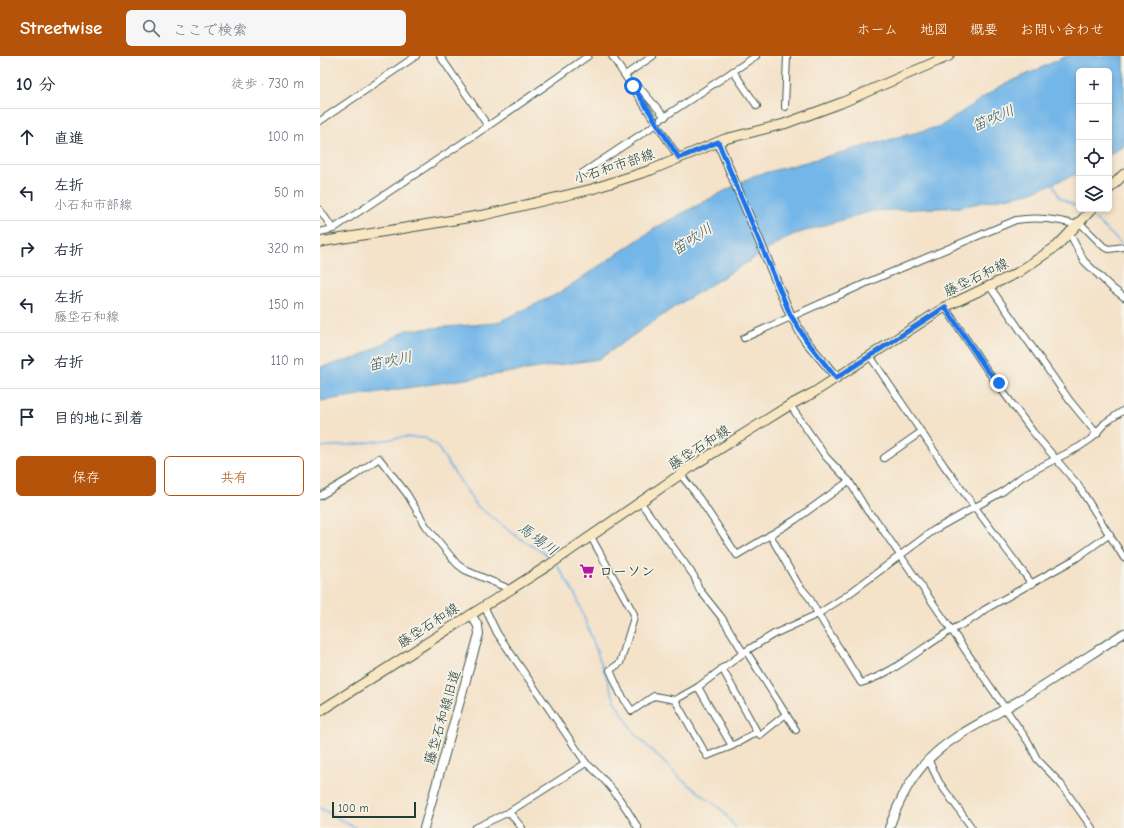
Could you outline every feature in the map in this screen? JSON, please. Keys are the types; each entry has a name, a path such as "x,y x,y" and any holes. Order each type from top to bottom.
{"main road":[{"name":"小石和市部線","path":"320,242 448,222 548,201 632,177 679,158 720,146 841,103 949,56"},
{"path":"1112,186 1124,174"},
{"name":"藤垈石和線","path":"320,711 561,557 681,475 790,405 813,393 945,307 1017,273 1057,246 1089,212"}],"street":[{"path":"320,121 416,56"},
{"path":"440,56 488,126"},
{"path":"320,232 333,229 488,126 588,56"},
{"path":"612,56 679,158"},
{"path":"625,75 653,56"},
{"path":"633,86 639,87 663,118 756,56"},
{"path":"786,107 787,56"},
{"path":"733,72 757,106"},
{"path":"581,174 655,124"},
{"path":"720,146 791,315 806,340 836,378"},
{"path":"320,210 333,229"},
{"path":"744,338 791,315 1016,220 1045,218 1080,223 1104,247 1109,249 1124,247"},
{"path":"1070,234 1084,261 1112,288 1124,297"},
{"path":"990,287 1070,401 1097,434"},
{"path":"945,307 987,370 1056,461 1078,485 1124,558"},
{"path":"870,356 975,508 1032,584"},
{"path":"790,405 826,456 849,481 868,512 876,520 951,631 1030,743 1037,759 1060,783 1092,828"},
{"path":"591,537 634,614 620,663 610,670 620,693 632,710 654,696 675,700 698,687 745,651 774,634 818,614 864,584 899,555 934,530 1002,492 1023,476 1056,461 1097,434 1105,423 1124,410"},
{"path":"884,458 922,432"},
{"path":"320,496 354,476 379,458 407,494 426,526 457,564 465,570 505,587 508,591"},
{"path":"681,475 699,498 737,555 795,520 849,481"},
{"path":"641,503 694,576 699,590 722,618 745,651 796,730"},
{"path":"770,535 798,584 809,597 861,683 901,663 951,631 971,622 984,610 1074,559 1110,534"},
{"path":"484,606 497,632 586,763 599,775 630,815 638,828"},
{"name":"藤垈石和線旧道","path":"424,828 479,634 478,626 471,614"},
{"path":"889,828 908,785 928,759 966,730 1006,708 1124,633"},
{"path":"722,668 760,735 786,714"},
{"path":"698,687 732,746"},
{"path":"675,700 707,756 732,746 757,732"},
{"path":"928,759 938,782 972,828"},
{"path":"475,828 509,812 586,763"},
{"path":"509,812 522,828"}],"water":[{"name":"笛吹川","path":"1067,56 1124,56 1124,146 1112,153 1112,68 1076,68 1076,174 1029,193 960,207 872,211 792,235 676,306 599,359 320,401 320,367 357,358 407,330 496,323 559,293 660,225 753,176 941,126 999,87"}],"waterway":[{"path":"1053,183 1059,197 1076,206"},
{"path":"1095,219 1123,245"},
{"name":"馬場川","path":"320,447 359,444 404,437 425,438 436,445 477,506 519,538 552,558"},
{"name":"馬場川","path":"557,565 577,598 615,701 635,734 681,779 721,809 736,828"},
{"path":"320,808 355,828"}],"place":[{"name":"ローソン","path":"587,571"}],"route":[{"path":"633,86 675,149 679,158 718,142 790,314 806,340 836,378 945,307 987,370 999,383"}]}
